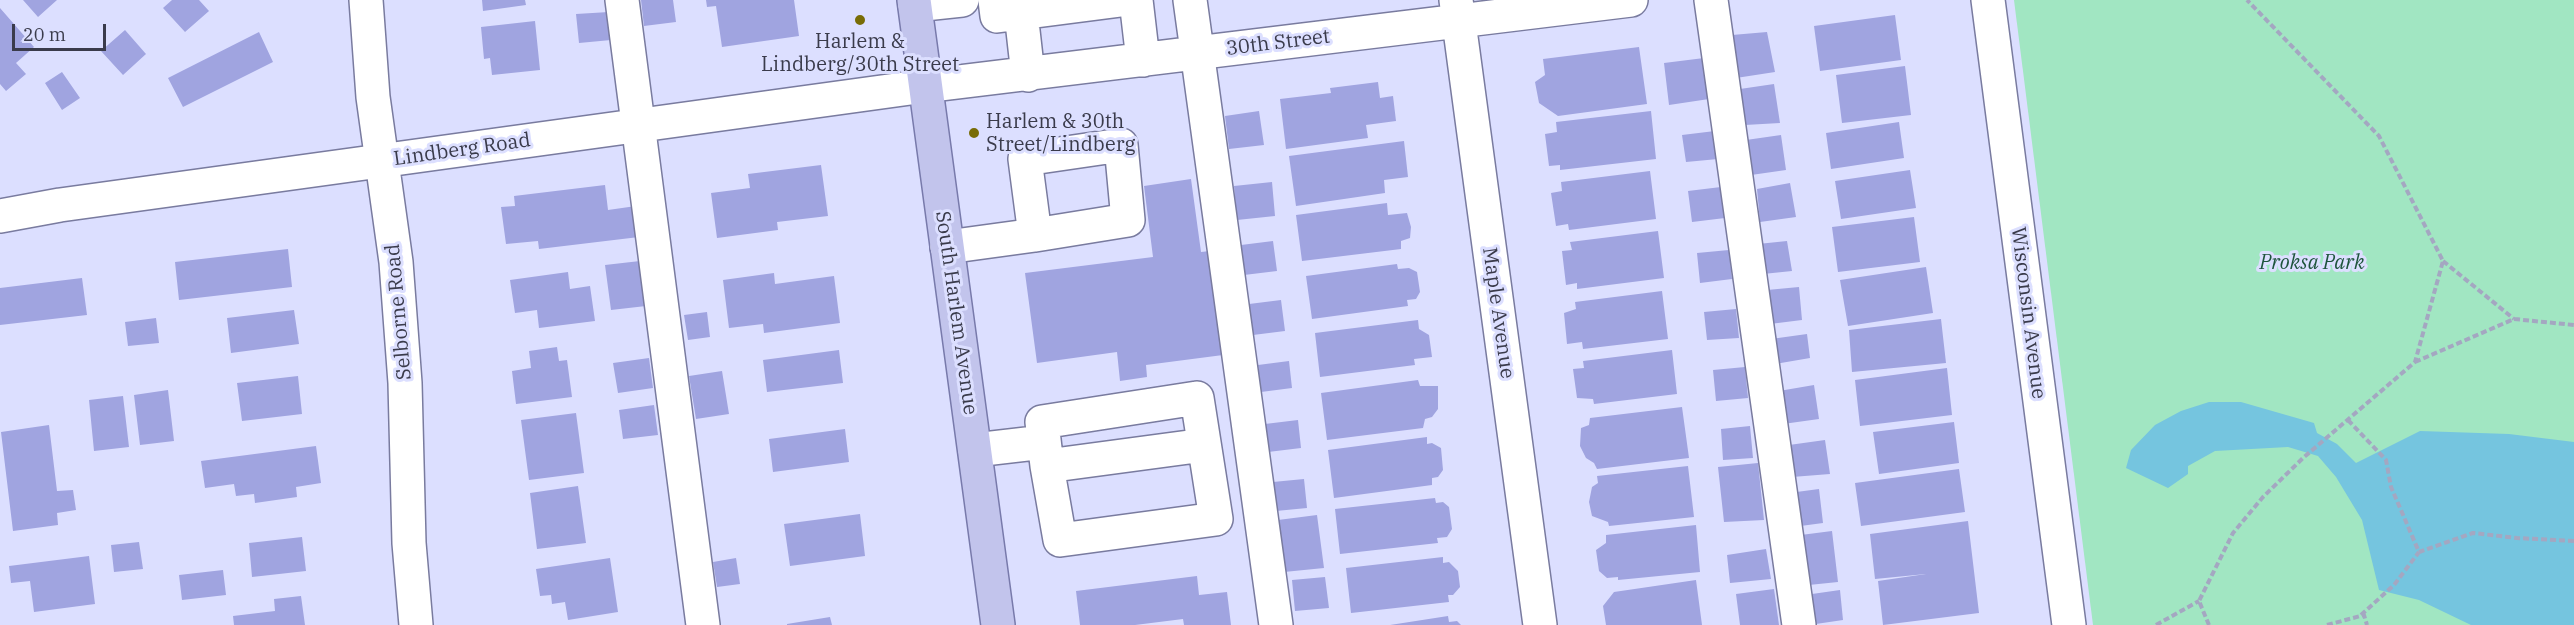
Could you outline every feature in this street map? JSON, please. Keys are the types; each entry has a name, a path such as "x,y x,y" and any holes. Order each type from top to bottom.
{"main road":[{"name":"South Harlem Avenue","path":"915,3 999,625"}],"street":[{"name":"Selborne Road","path":"366,0 373,97 396,262 404,372 409,543 416,625"},
{"path":"622,0 703,625"},
{"path":"915,3 962,0"},
{"path":"1028,75 1008,6 1121,0"},
{"path":"1136,0 1143,60"},
{"path":"1190,0 1276,625"},
{"name":"30th Street","path":"925,86 1197,53 1458,10 1631,0"},
{"path":"1711,0 1799,625"},
{"name":"Wisconsin Avenue","path":"1988,0 2069,625"},
{"name":"Maple Avenue","path":"1458,10 1540,625"},
{"name":"Lindberg Road","path":"0,216 71,203 925,86"},
{"path":"947,247 1035,235"},
{"path":"1197,398 1216,519 1060,540 1044,443 1197,398"},
{"path":"975,450 1044,443 1204,445"}],"path":[{"path":"2247,0 2379,136 2443,261 2514,319"},
{"path":"2415,362 2443,261"},
{"path":"2156,625 2199,601 2233,533 2263,497 2303,458 2415,362 2514,319 2574,325"},
{"path":"2348,420 2386,460 2391,488 2419,552"},
{"path":"2327,625 2361,615 2394,585 2419,552 2473,533 2574,541"},
{"path":"2199,601 2209,625"},
{"path":"2361,615 2364,615 2367,625"}],"green space":[{"name":"Proksa Park","path":"2014,0 2574,0 2574,625 2093,625"}],"water":[{"path":"2209,402 2241,402 2314,423 2317,433 2337,444 2356,463 2420,431 2509,434 2574,442 2574,625 2471,625 2419,600 2379,590 2362,520 2336,477 2318,456 2288,447 2215,451 2188,466 2188,474 2168,488 2126,468 2131,450 2155,425 2181,411"}],"building":[{"path":"23,0 57,0 38,17"},
{"path":"172,0 199,0 209,11 185,32 163,8"},
{"path":"482,0 525,0 526,5 483,11"},
{"path":"641,0 673,0 676,22 644,26"},
{"path":"706,0 794,0 799,36 722,47 716,6 707,7"},
{"path":"0,8 34,47 16,63 26,74 6,91 0,84"},
{"path":"609,12 611,40 579,43 576,14"},
{"path":"1895,15 1901,60 1820,71 1814,26"},
{"path":"535,21 540,70 492,75 490,58 484,59 481,27"},
{"path":"125,30 146,54 123,75 101,51"},
{"path":"259,32 273,62 183,107 168,78"},
{"path":"1767,32 1775,72 1736,78 1732,35"},
{"path":"1639,47 1647,104 1558,116 1539,103 1535,82 1545,75 1543,59"},
{"path":"1704,58 1709,99 1669,105 1664,63"},
{"path":"1905,66 1911,115 1842,123 1836,75"},
{"path":"62,72 80,98 62,110 45,83"},
{"path":"1378,82 1380,98 1393,96 1396,121 1366,125 1368,138 1286,149 1280,99 1331,93 1330,88"},
{"path":"1774,84 1780,123 1745,125 1740,89"},
{"path":"1259,111 1264,145 1229,149 1225,116"},
{"path":"1651,111 1656,159 1560,170 1560,165 1549,166 1545,134 1557,132 1556,122"},
{"path":"1899,122 1904,158 1831,169 1826,133"},
{"path":"1715,131 1718,159 1686,162 1682,135"},
{"path":"1781,135 1786,170 1751,175 1746,140"},
{"path":"1404,141 1408,177 1384,180 1385,193 1296,206 1289,156"},
{"path":"821,165 828,216 777,222 778,230 717,238 711,193 750,188 748,174"},
{"path":"1910,170 1916,208 1841,219 1835,181"},
{"path":"1650,171 1656,219 1569,230 1568,224 1556,226 1551,193 1562,191 1561,182"},
{"path":"1191,179 1201,252 1210,251 1223,355 1146,365 1147,377 1120,381 1117,352 1037,363 1025,273 1153,257 1144,186"},
{"path":"1272,182 1275,216 1237,220 1234,186"},
{"path":"1790,183 1796,217 1760,222 1757,189"},
{"path":"605,185 608,210 636,206 639,237 539,249 538,241 506,244 501,207 515,206 514,196"},
{"path":"1721,187 1725,218 1692,222 1688,191"},
{"path":"1387,203 1388,215 1407,213 1411,227 1410,238 1401,241 1401,249 1302,261 1296,215"},
{"path":"1914,217 1920,262 1838,272 1832,227"},
{"path":"1658,231 1664,278 1577,289 1577,283 1566,285 1562,251 1572,250 1570,242"},
{"path":"1273,241 1277,271 1244,275 1241,245"},
{"path":"1787,241 1792,271 1763,274 1758,244"},
{"path":"288,249 292,287 179,300 175,262"},
{"path":"1729,250 1732,279 1700,283 1697,253"},
{"path":"640,261 646,306 611,310 605,265"},
{"path":"1397,264 1398,269 1409,268 1417,272 1420,292 1416,299 1407,300 1408,306 1312,319 1306,276"},
{"path":"1926,267 1933,313 1848,326 1840,280"},
{"path":"568,272 570,289 590,286 595,321 539,328 537,310 515,313 510,280"},
{"path":"774,273 775,284 834,276 840,323 764,333 763,324 729,328 723,280"},
{"path":"82,278 87,315 0,325 0,288"},
{"path":"1799,287 1802,320 1770,324 1767,290"},
{"path":"1662,291 1668,339 1583,349 1582,342 1567,344 1564,313 1576,309 1575,302"},
{"path":"1281,300 1285,331 1253,335 1249,304"},
{"path":"1736,309 1739,338 1707,340 1704,312"},
{"path":"294,310 299,344 231,353 227,318"},
{"path":"707,312 710,337 688,340 684,315"},
{"path":"156,318 159,343 128,346 125,322"},
{"path":"1941,319 1946,363 1852,372 1849,330"},
{"path":"1418,320 1419,329 1429,335 1432,357 1414,359 1415,365 1320,377 1315,333"},
{"path":"1807,334 1810,358 1775,364 1771,339"},
{"path":"557,347 559,361 567,360 572,397 516,404 512,371 531,368 529,351"},
{"path":"839,350 843,383 767,392 763,360"},
{"path":"1672,350 1677,394 1594,404 1593,399 1577,398 1573,369 1584,368 1583,361"},
{"path":"649,358 653,388 618,393 613,363"},
{"path":"1289,361 1292,388 1261,392 1258,365"},
{"path":"1745,367 1748,398 1716,401 1713,370"},
{"path":"1947,368 1952,415 1860,426 1855,380"},
{"path":"722,371 729,414 696,419 689,376"},
{"path":"298,376 302,414 242,421 237,383"},
{"path":"1418,380 1420,386 1438,386 1438,409 1432,417 1425,419 1423,428 1327,440 1321,393"},
{"path":"1814,385 1819,419 1783,424 1779,391"},
{"path":"168,390 174,441 140,445 134,395"},
{"path":"123,396 129,447 94,451 89,400"},
{"path":"654,405 658,435 623,439 619,410"},
{"path":"1682,407 1689,458 1597,469 1594,463 1586,458 1580,446 1581,428 1589,425 1590,418"},
{"path":"576,413 584,473 529,480 521,420"},
{"path":"1298,420 1301,448 1268,452 1265,424"},
{"path":"1954,422 1959,463 1879,474 1873,432"},
{"path":"49,425 57,491 73,490 76,510 57,513 58,525 13,531 1,432"},
{"path":"1750,426 1753,458 1723,460 1721,429"},
{"path":"845,429 849,462 773,472 769,439"},
{"path":"1427,437 1427,444 1432,443 1441,448 1443,470 1438,477 1432,478 1432,485 1334,498 1328,450"},
{"path":"1825,440 1830,474 1792,477 1789,445"},
{"path":"316,446 321,483 296,487 297,497 255,503 254,494 236,496 234,484 205,488 201,461"},
{"path":"1758,463 1764,520 1724,522 1718,467"},
{"path":"1688,466 1694,517 1609,526 1608,522 1592,516 1589,502 1592,487 1598,483 1597,476"},
{"path":"1959,469 1965,512 1861,526 1855,483"},
{"path":"1304,479 1307,508 1276,511 1273,482"},
{"path":"578,486 586,543 537,549 530,493"},
{"path":"1819,489 1823,523 1793,527 1789,493"},
{"path":"1435,498 1436,503 1443,502 1449,507 1452,529 1447,537 1437,538 1438,543 1340,554 1335,509"},
{"path":"860,514 865,556 790,566 784,524"},
{"path":"1317,515 1324,568 1284,572 1278,520"},
{"path":"1968,521 1979,613 1883,625 1878,581 1926,574 1875,579 1870,534"},
{"path":"1696,525 1700,572 1618,580 1618,577 1607,578 1599,571 1596,550 1606,543 1606,535"},
{"path":"1832,531 1838,582 1799,586 1793,536"},
{"path":"302,537 306,571 252,577 249,543"},
{"path":"139,542 143,569 114,572 111,545"},
{"path":"1766,549 1771,579 1730,583 1727,555"},
{"path":"89,556 95,604 34,612 30,581 11,583 9,566"},
{"path":"1443,557 1443,563 1449,562 1458,571 1460,587 1453,595 1448,595 1449,602 1351,613 1346,568"},
{"path":"610,558 618,612 568,620 565,602 552,604 551,595 540,596 536,569"},
{"path":"736,558 740,584 717,587 713,562"},
{"path":"223,570 226,595 182,600 179,575"},
{"path":"1197,576 1199,595 1227,592 1231,625 1184,625 1183,619 1135,625 1080,625 1076,591"},
{"path":"1325,577 1329,608 1295,611 1292,580"},
{"path":"1696,580 1702,625 1606,625 1603,606 1614,592"},
{"path":"1774,589 1779,625 1740,625 1736,594"},
{"path":"1840,590 1843,620 1809,625 1805,595"},
{"path":"301,596 305,625 234,625 233,616 275,611 274,599"},
{"path":"1448,616 1449,622 1457,621 1461,625 1390,625"},
{"path":"830,617 832,625 787,625 787,624"}],"place":[{"name":"Harlem & Lindberg/30th Street","path":"860,20"},
{"name":"Harlem & 30th Street/Lindberg","path":"974,133"}]}
